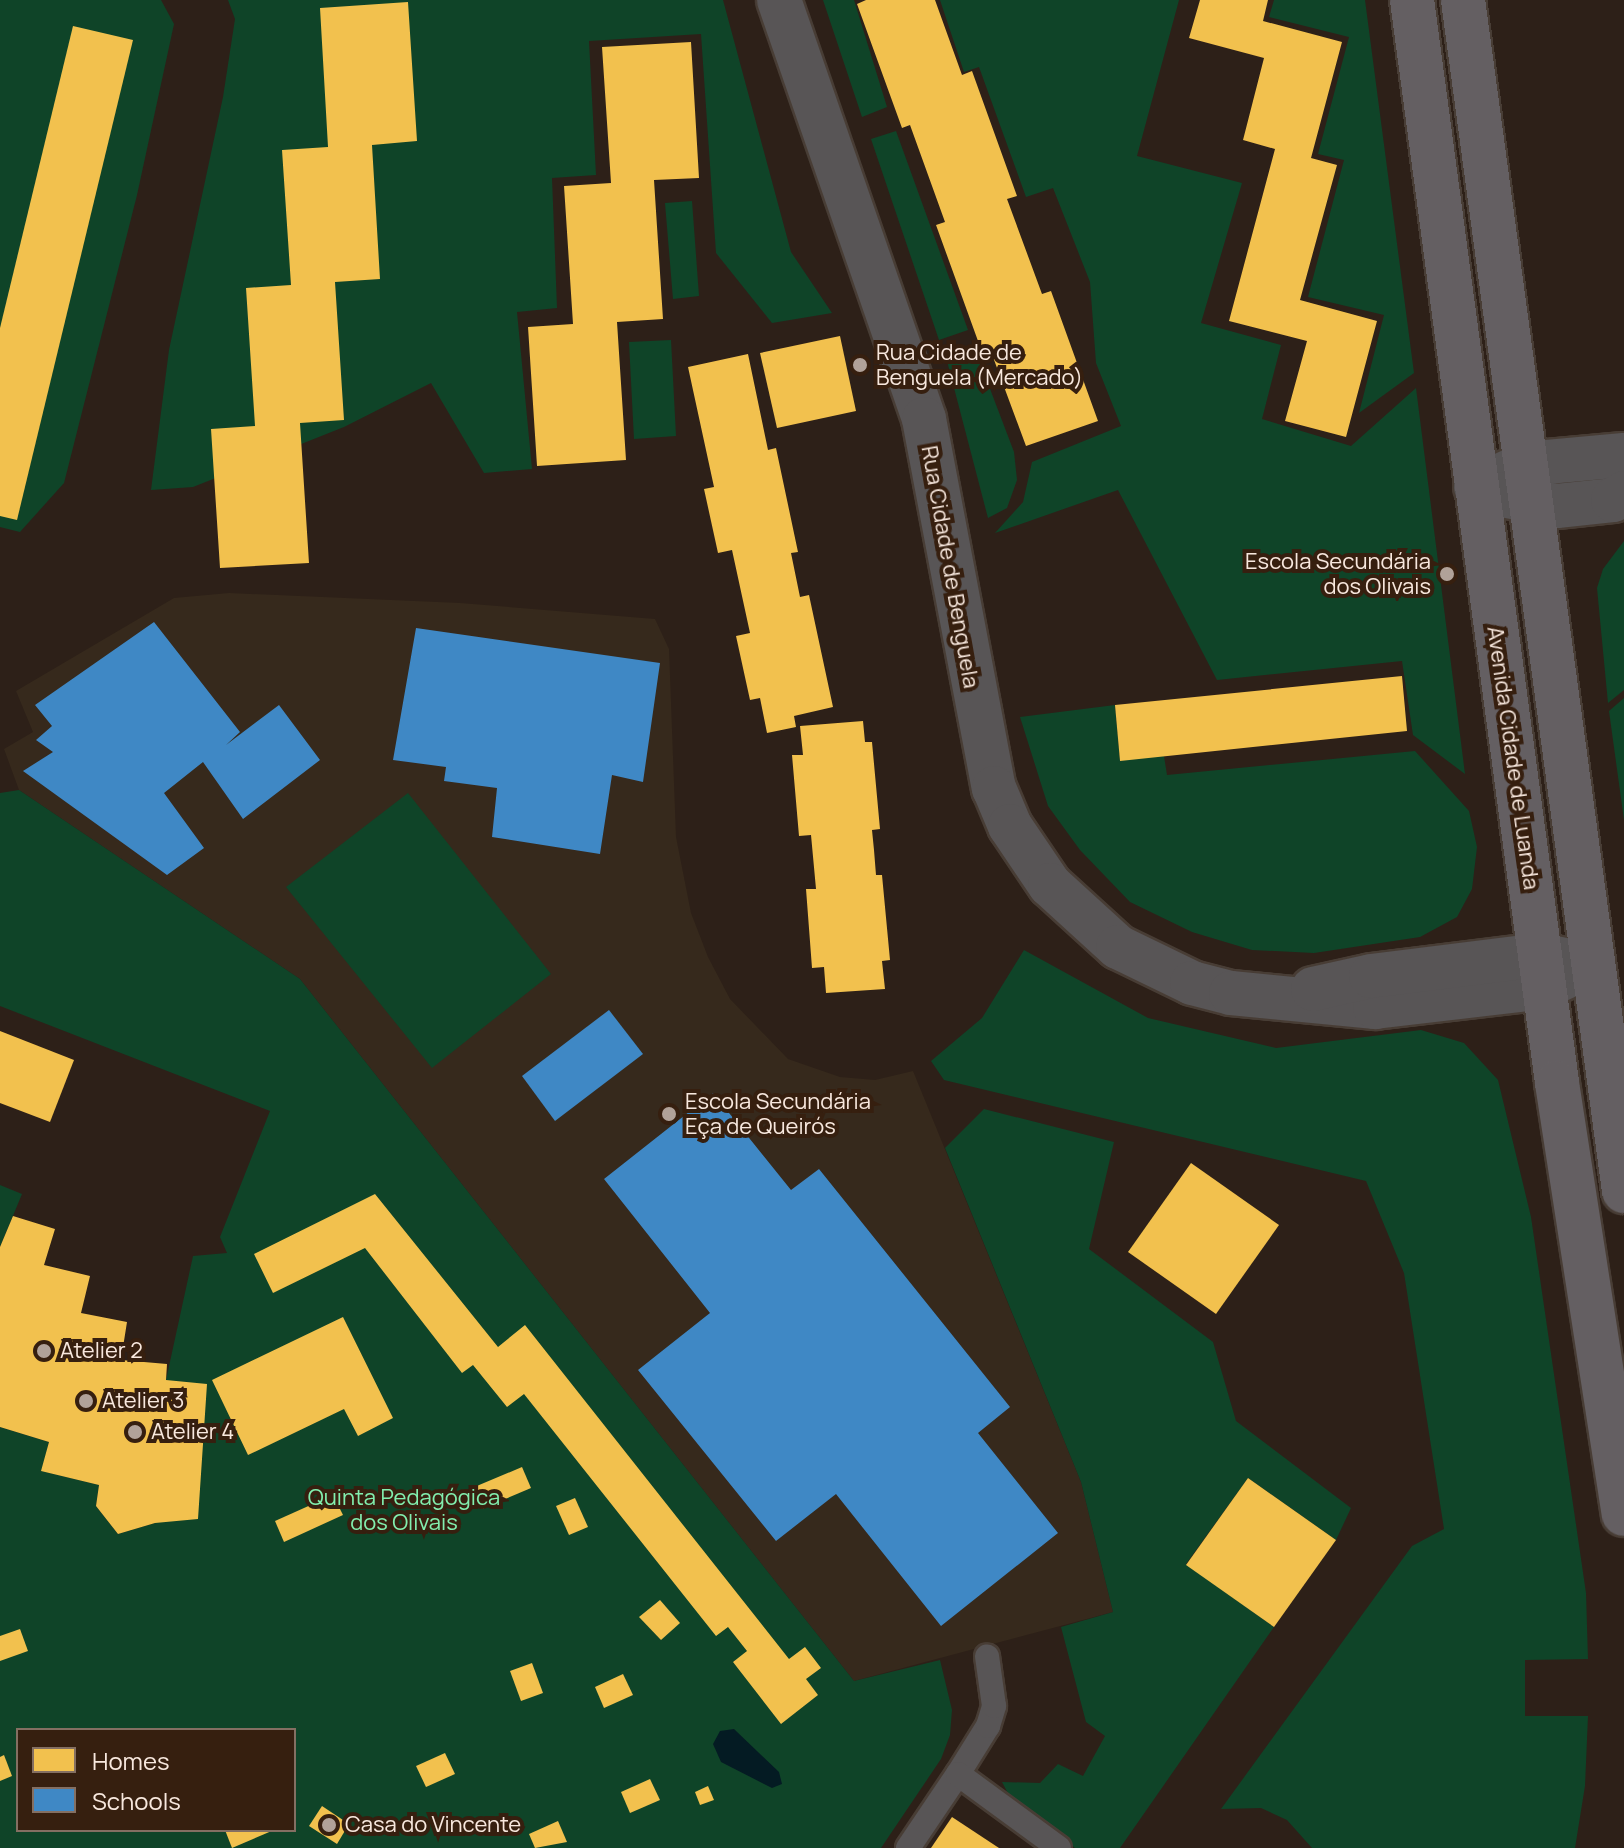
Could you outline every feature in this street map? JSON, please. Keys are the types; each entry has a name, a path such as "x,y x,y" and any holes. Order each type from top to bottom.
{"main road":[{"name":"Avenida Cidade de Luanda","path":"1412,0 1542,971 1624,1514"},
{"path":"1463,0 1624,1191"}],"street":[{"name":"Rua Cidade de Benguela","path":"779,0 924,419 983,750 1010,826 1050,885 1118,947 1192,983 1272,999 1371,976 1542,971 1593,964"},
{"path":"1476,487 1527,484 1624,455"},
{"path":"1527,484 1613,500 1624,493"}],"lane":[{"path":"908,1848 988,1726 994,1706 987,1656"},
{"path":"958,1774 1059,1848"}],"shaded area":[{"name":"Escola Secundária Eça de Queirós","path":"229,593 460,603 655,619 669,649 676,837 691,913 708,957 730,999 788,1059 840,1077 875,1080 913,1071 1081,1482 1113,1612 854,1681 300,979 19,790 4,749 33,732 16,691 174,598"}],"green space":[{"path":"0,0 161,0 174,24 137,195 64,483 20,532 0,527"},
{"path":"228,0 723,0 791,252 832,313 772,323 716,253 701,34 589,41 596,175 552,178 557,308 517,312 532,469 484,473 431,383 344,427 193,487 151,490 169,350 223,97 235,19"},
{"path":"823,0 854,0 887,107 862,117"},
{"path":"940,0 1179,0 1137,156 1242,183 1201,323 1281,345 1262,419 1351,446 1416,388 1465,774 1413,735 1402,661 1217,680 1118,490 995,533 1023,502 1032,462 1121,426 1096,363 1090,282 1053,188 1026,197 979,67 964,72"},
{"path":"1274,0 1365,0 1414,373 1359,413 1384,315 1308,297 1344,160 1318,154 1349,37 1269,17"},
{"path":"896,131 968,330 939,340 871,139"},
{"path":"692,201 699,296 673,299 665,203"},
{"path":"671,340 676,436 634,439 629,342"},
{"path":"976,352 1014,452 1017,480 1007,508 988,518 947,361"},
{"path":"1624,541 1624,690 1608,703 1597,588 1603,569"},
{"path":"1624,698 1624,820 1609,711"},
{"path":"1115,705 1120,760 1164,756 1167,775 1415,751 1469,811 1477,847 1472,889 1457,917 1420,937 1314,953 1252,950 1192,932 1130,902 1080,850 1048,806 1020,717"},
{"name":"Quinta Pedagógica dos Olivais","path":"19,790 300,979 854,1681 940,1660 952,1710 950,1735 941,1759 881,1848 0,1848 0,1427 49,1442 42,1471 99,1485 96,1506 118,1534 155,1523 166,1380 193,1256 227,1253 220,1237 270,1111 0,1006 0,793"},
{"path":"408,793 551,974 432,1068 286,887"},
{"path":"1024,950 1148,1018 1276,1048 1421,1030 1464,1043 1498,1080 1531,1217 1586,1593 1588,1659 1525,1660 1525,1716 1588,1716 1585,1786 1575,1848 1312,1848 1287,1820 1261,1808 1221,1809 1412,1546 1444,1529 1404,1273 1366,1181 944,1080 931,1061 982,1018"},
{"path":"984,1109 1114,1142 1089,1249 1213,1342 1236,1421 1351,1508 1336,1540 1248,1478 1186,1564 1274,1627 1120,1848 1075,1848 1011,1799 1002,1782 1040,1783 1058,1764 1083,1776 1105,1736 1086,1722 1061,1627 1113,1612 1081,1482 945,1148"},
{"path":"0,1185 22,1194 0,1247"}],"water":[{"path":"734,1729 779,1772 782,1784 772,1788 721,1762 713,1744 720,1731"}],"building: Homes":[{"path":"866,0 935,0 962,75 972,71 1017,196 1007,199 1042,294 1051,291 1098,421 1026,446 990,349 982,352 936,225 945,222 910,125 902,128 857,4"},
{"path":"1200,0 1268,0 1263,21 1342,42 1311,158 1337,165 1300,300 1377,321 1346,437 1285,421 1307,341 1229,321 1275,149 1243,140 1264,58 1189,38"},
{"path":"408,2 417,141 372,145 380,279 335,282 344,420 300,423 309,563 220,568 211,429 255,426 246,288 291,285 282,150 328,147 320,8"},
{"path":"73,26 133,40 17,520 0,516 0,328"},
{"path":"691,42 699,178 654,180 663,319 617,322 626,460 537,466 528,327 573,324 564,186 611,183 602,47"},
{"path":"840,336 856,411 777,428 760,353"},
{"path":"748,354 768,450 776,448 798,552 791,553 800,597 809,595 833,707 794,716 796,727 767,733 760,698 750,700 736,636 750,633 732,550 718,553 704,489 714,487 688,367"},
{"path":"1402,676 1407,731 1120,761 1115,705"},
{"path":"863,721 865,742 872,742 880,829 872,830 876,875 882,875 890,960 882,961 885,989 826,993 824,967 812,968 806,889 816,889 811,835 799,836 792,755 803,755 800,726"},
{"path":"0,1031 74,1060 50,1122 0,1103"},
{"path":"1191,1163 1279,1225 1216,1314 1128,1252"},
{"path":"375,1194 498,1347 525,1325 789,1659 805,1647 821,1668 806,1679 818,1695 781,1724 733,1662 747,1651 728,1627 716,1636 524,1394 507,1407 473,1365 462,1373 365,1248 273,1293 254,1254"},
{"path":"13,1216 55,1229 44,1265 90,1276 81,1313 127,1322 121,1360 167,1364 166,1380 207,1384 198,1519 155,1523 118,1534 96,1506 99,1485 41,1471 49,1442 0,1427 0,1247"},
{"path":"343,1317 393,1418 358,1436 344,1409 248,1455 212,1380"},
{"path":"522,1467 531,1488 482,1509 472,1488"},
{"path":"1248,1478 1336,1540 1274,1627 1186,1565"},
{"path":"333,1495 343,1515 284,1542 275,1521"},
{"path":"575,1498 588,1527 569,1535 556,1506"},
{"path":"660,1600 680,1623 661,1640 639,1617"},
{"path":"20,1629 28,1651 0,1661 0,1636"},
{"path":"532,1663 543,1693 521,1701 510,1671"},
{"path":"623,1674 633,1695 604,1708 595,1687"},
{"path":"445,1753 455,1774 426,1787 416,1766"},
{"path":"4,1755 12,1776 0,1781 0,1757"},
{"path":"650,1779 660,1800 630,1813 621,1792"},
{"path":"708,1786 714,1800 700,1805 695,1792"},
{"name":"Casa do Vincente","path":"322,1806 349,1824 337,1844 309,1826"},
{"path":"952,1817 999,1848 931,1848"},
{"path":"558,1821 567,1842 535,1848 529,1834"},
{"path":"226,1832 269,1832 232,1848"}],"building: Schools":[{"path":"154,622 240,732 226,745 279,705 320,760 243,819 203,762 164,793 204,848 167,875 23,771 53,752 36,740 52,726 35,705"},
{"path":"416,628 660,663 643,782 612,775 600,854 492,837 497,788 444,781 446,767 393,760"},
{"path":"609,1010 643,1054 555,1121 522,1076"},
{"path":"713,1093 791,1190 819,1169 1010,1407 978,1433 1058,1533 941,1626 836,1494 776,1541 638,1370 710,1313 604,1179"}],"place":[{"name":"Rua Cidade de Benguela (Mercado)","path":"860,365"},
{"name":"Escola Secundária dos Olivais","path":"1447,574"},
{"name":"Escola Secundária Eça de Queirós","path":"669,1114"},
{"name":"Atelier 2","path":"44,1351"},
{"name":"Atelier 3","path":"86,1401"},
{"name":"Atelier 4","path":"135,1432"},
{"name":"Casa do Vincente","path":"329,1825"}]}
